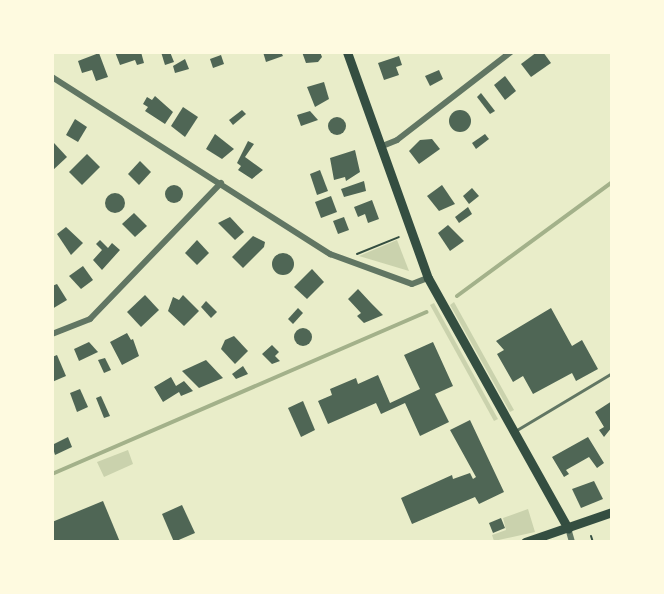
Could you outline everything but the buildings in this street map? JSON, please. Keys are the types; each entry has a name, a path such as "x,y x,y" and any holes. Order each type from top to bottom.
{"main road":[{"path":"347,52 428,278 568,528"},
{"path":"525,542 612,512"}],"street":[{"path":"380,147 397,140 511,52"},
{"path":"52,77 347,261 412,284 428,278"},
{"path":"52,334 90,319 221,183"},
{"path":"568,528 572,542"}],"lane":[{"path":"513,432 612,374"}],"path":[{"path":"347,261 399,237"},
{"path":"591,536 593,542"}],"green space":[{"path":"397,240 409,271 359,256"},
{"path":"454,302 514,410 510,412 450,305"},
{"path":"434,303 498,419 494,421 430,305"},
{"path":"128,450 133,464 104,477 97,462"},
{"path":"528,509 535,532 494,541 492,535 506,530 503,518"}],"waterway":[{"path":"457,296 612,182"},
{"path":"52,474 426,312"}]}
